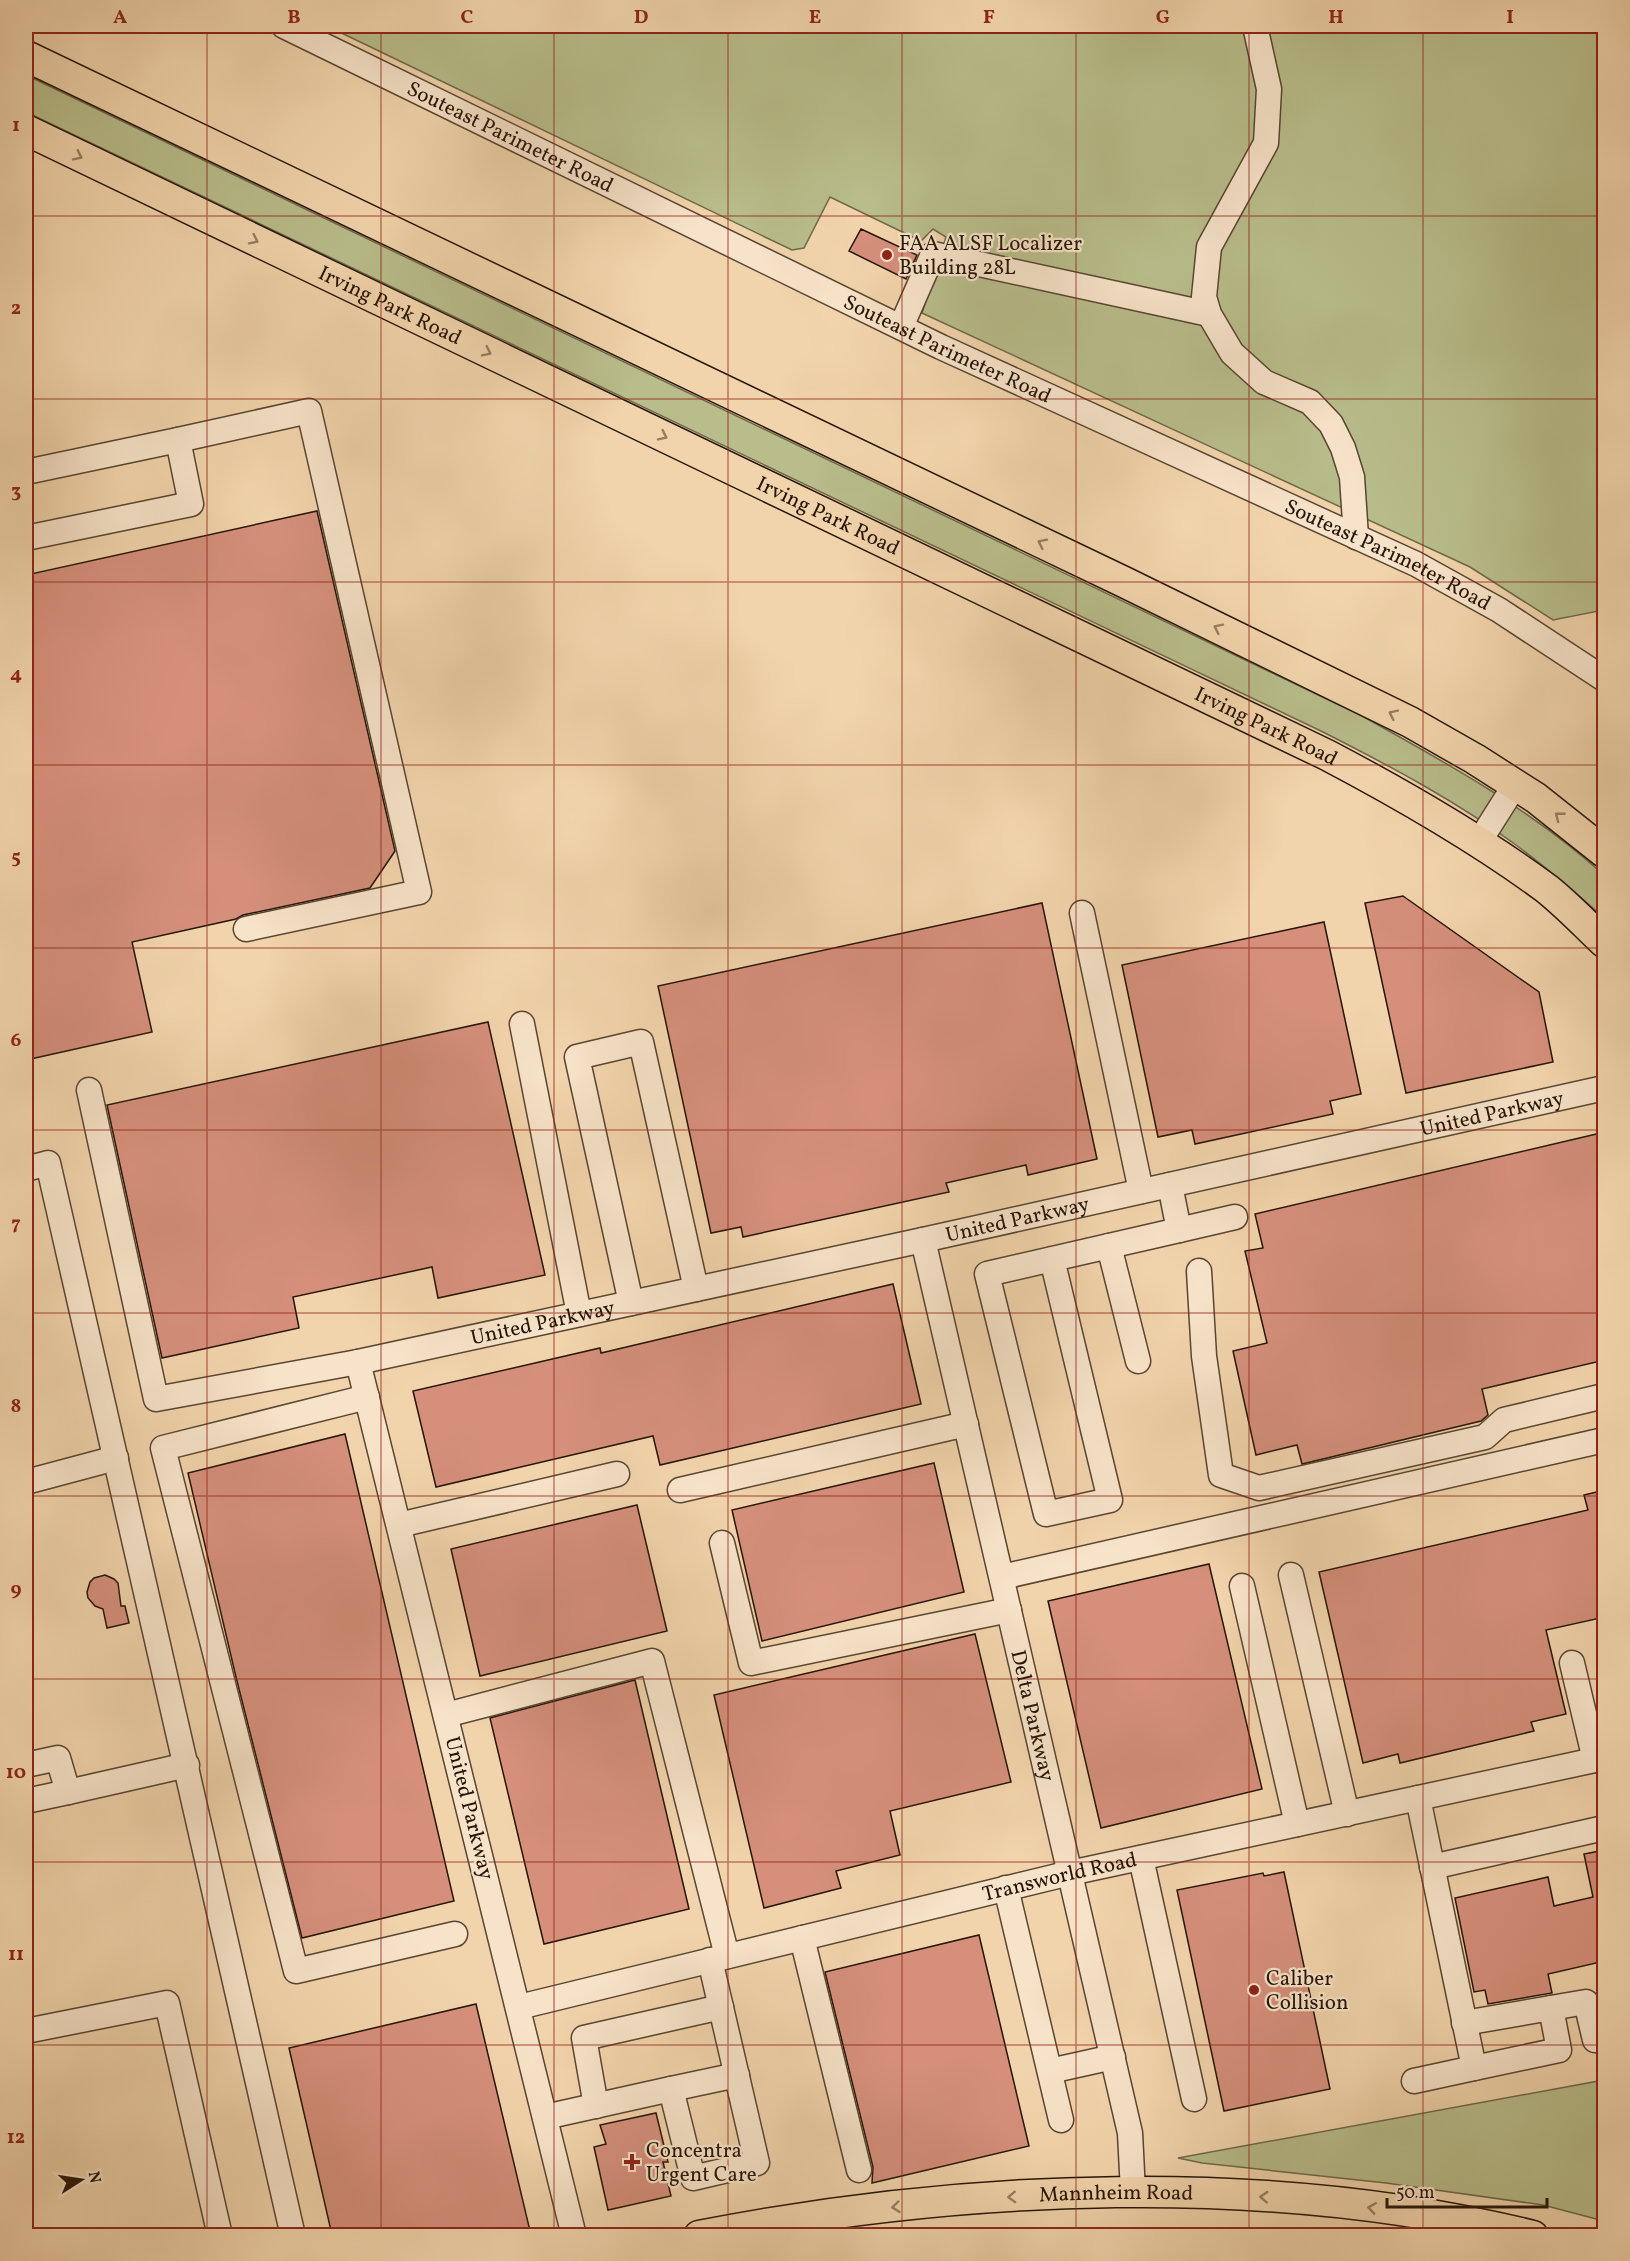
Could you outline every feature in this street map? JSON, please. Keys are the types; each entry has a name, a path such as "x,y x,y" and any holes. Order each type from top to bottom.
{"main road":[{"path":"26,56 1124,582 1400,717 1515,784 1605,852"},
{"name":"Irving Park Road","path":"26,130 1328,755 1403,795 1479,842 1548,890 1605,942"},
{"name":"Mannheim Road","path":"699,2235 784,2219 954,2200 1133,2192 1311,2199 1435,2216 1533,2235"}],"street":[{"name":"Souteast Parimeter Road","path":"284,26 901,327 1416,564 1499,610 1605,679"},
{"path":"1255,26 1269,89 1266,143 1209,247 1204,297 1209,314 1232,353 1264,382 1310,402 1331,424 1343,448 1352,477 1356,537"},
{"path":"901,327 933,254 1209,314"},
{"path":"26,472 309,411 419,892 246,929"},
{"path":"26,538 191,504 178,440"},
{"path":"1479,842 1515,784"},
{"path":"1082,913 1141,1191"},
{"path":"522,1024 579,1314"},
{"path":"631,1303 576,1057 641,1042 696,1289"},
{"name":"United Parkway","path":"574,2235 358,1362 923,1240 1605,1088"},
{"path":"89,1090 156,1399 358,1362"},
{"path":"26,1168 48,1163 294,2235"},
{"path":"1170,1185 1179,1230"},
{"path":"1052,1259 1110,1500 1046,1514 987,1274 1052,1259 1179,1230 1235,1217"},
{"name":"Delta Parkway","path":"923,1240 1130,2133 1133,2192"},
{"path":"1109,1246 1138,1361"},
{"path":"1199,1271 1204,1356 1221,1475 1259,1488 1485,1437 1504,1420 1605,1396"},
{"path":"367,1397 163,1448 296,1971 455,1934"},
{"path":"680,1490 966,1424"},
{"path":"1002,1577 1605,1440"},
{"path":"26,1482 116,1458"},
{"path":"399,1525 617,1474"},
{"path":"722,1543 751,1663 1009,1610"},
{"path":"1291,1575 1347,1814"},
{"path":"1242,1586 1297,1824"},
{"path":"446,1715 652,1661 719,1958 721,2007 757,2163 693,2178 671,2089"},
{"path":"1572,1663 1600,1759"},
{"path":"26,1765 58,1758 68,1792"},
{"name":"Transworld Road","path":"519,2007 1070,1873 1600,1759"},
{"path":"26,1801 187,1765"},
{"path":"1418,1798 1474,2068"},
{"path":"1432,1867 1605,1828"},
{"path":"1141,1858 1194,2099"},
{"path":"1006,1888 1061,2120"},
{"path":"802,1938 859,2170"},
{"path":"1464,2023 1586,2002 1595,2040 1605,2038"},
{"path":"26,2031 167,2003 220,2235"},
{"path":"596,2106 584,2038 721,2007"},
{"path":"1414,2081 1559,2050 1551,2008"},
{"path":"1050,2072 1113,2057"},
{"path":"545,2117 736,2074"}],"green space":[{"path":"327,26 1604,26 1604,610 1553,620 1470,567 922,313 946,237 933,229 921,241 830,197 804,248 792,250"},
{"path":"26,75 1362,716 1488,789 1548,829 1576,851 1604,875 1604,918 1539,863 1493,829 1422,785 1323,732 26,112"},
{"path":"1604,2080 1604,2221 1543,2205 1386,2183 1202,2163 1178,2158"}],"building":[{"name":"FAA ALSF Localizer Building 28L","path":"861,229 917,255 906,279 849,251"},
{"path":"317,511 395,851 370,888 132,942 152,1032 26,1060 26,575"},
{"path":"1403,896 1539,992 1553,1062 1406,1093 1365,903"},
{"path":"1042,903 1097,1159 1028,1175 1026,1165 946,1183 949,1192 743,1237 741,1227 711,1233 658,986"},
{"path":"1324,922 1361,1094 1330,1101 1333,1114 1195,1144 1192,1130 1158,1137 1122,965"},
{"path":"488,1022 545,1275 438,1298 432,1267 293,1297 299,1328 162,1358 107,1105"},
{"path":"1605,1132 1605,1360 1482,1389 1488,1415 1481,1421 1302,1464 1297,1445 1256,1455 1233,1351 1267,1343 1245,1251 1263,1248 1255,1214"},
{"path":"893,1284 921,1404 660,1465 653,1436 436,1487 413,1391 600,1348 601,1353"},
{"path":"345,1434 454,1901 302,1938 236,1677 188,1473"},
{"path":"934,1463 964,1592 762,1641 732,1510"},
{"path":"1605,1490 1605,1617 1546,1630 1566,1714 1531,1722 1534,1731 1400,1763 1398,1754 1363,1763 1319,1572 1588,1510 1584,1495"},
{"path":"637,1505 667,1631 480,1676 451,1549"},
{"path":"1209,1564 1262,1789 1101,1828 1048,1601"},
{"path":"105,1575 118,1583 121,1606 125,1606 129,1623 107,1628 103,1609 95,1606 88,1598 90,1582 94,1578"},
{"path":"975,1634 1011,1782 890,1811 900,1855 836,1871 841,1888 764,1908 714,1695"},
{"path":"635,1680 689,1909 544,1944 490,1718"},
{"path":"1605,1850 1605,1961 1548,1974 1552,1993 1488,2004 1485,1990 1474,1992 1455,1898 1548,1877 1554,1906 1593,1897 1584,1854"},
{"name":"Caliber Collision","path":"1284,1872 1330,2089 1224,2111 1177,1890 1263,1873 1264,1876"},
{"path":"979,1935 1029,2146 872,2183 873,2167 825,1972"},
{"path":"476,2004 531,2235 332,2235 289,2048"},
{"name":"Concentra Urgent Care","path":"656,2113 668,2162 663,2162 671,2196 608,2210 594,2147 606,2144 600,2125"}],"place":[{"name":"FAA ALSF Localizer Building 28L","path":"887,255"},
{"name":"Caliber Collision","path":"1254,1990"},
{"name":"Concentra Urgent Care","path":"632,2162"}]}
